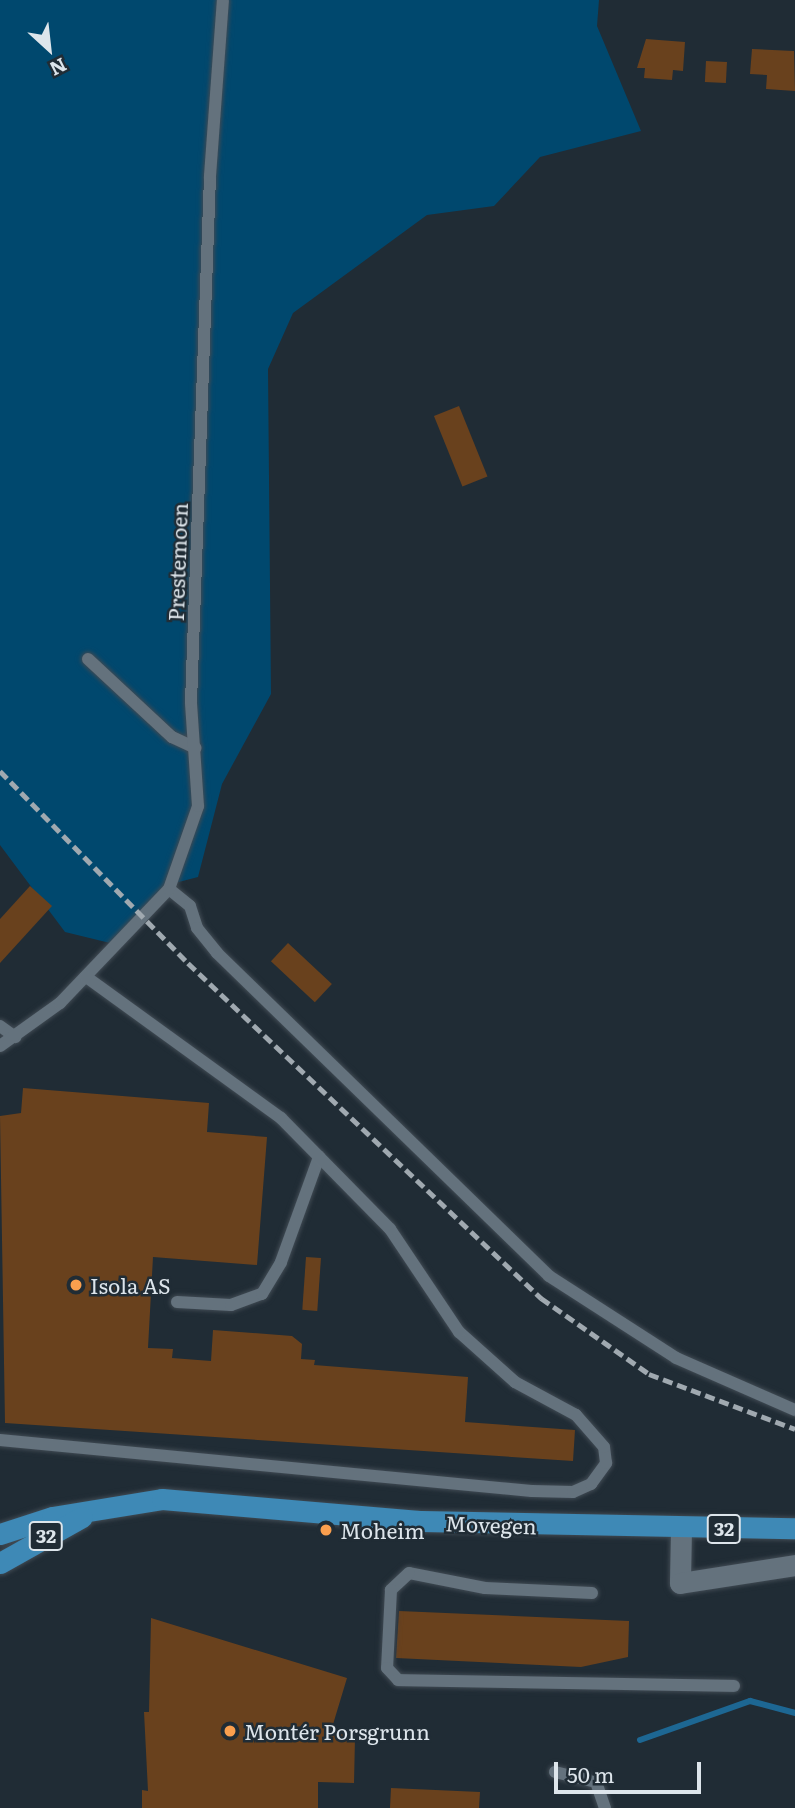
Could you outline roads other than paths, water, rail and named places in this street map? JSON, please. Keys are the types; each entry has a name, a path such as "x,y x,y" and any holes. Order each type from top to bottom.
{"main road":[{"name":"Movegen","path":"0,1534 93,1510 163,1499 419,1521 681,1529 795,1528"},
{"name":"Movegen","path":"0,1563 93,1510"}],"street":[{"path":"681,1529 680,1583 795,1565"}],"lane":[{"name":"Prestemoen","path":"0,1046 15,1037 86,977 169,889 198,806 191,702 210,176 223,0"},
{"path":"88,659 173,737 196,748"},
{"path":"169,889 190,905 197,928 217,953 549,1276 688,1364 795,1410"},
{"path":"0,1440 573,1492 591,1484 606,1463 595,1433 482,1356 390,1228 281,1118 86,977"},
{"path":"0,1026 15,1037"},
{"path":"177,1303 231,1304 262,1294 281,1262 319,1157"},
{"path":"592,1593 485,1588 409,1573 391,1590 387,1668 398,1680 734,1686"},
{"path":"555,1772 596,1782 605,1808"}],"waterway":[{"path":"640,1740 750,1701 795,1713"}],"railway":[{"path":"0,771 188,963 541,1298 649,1374 795,1429"}],"place":[{"name":"Isola AS","path":"76,1285"},
{"name":"Moheim","path":"326,1530"},
{"name":"Montér Porsgrunn","path":"230,1731"}]}
